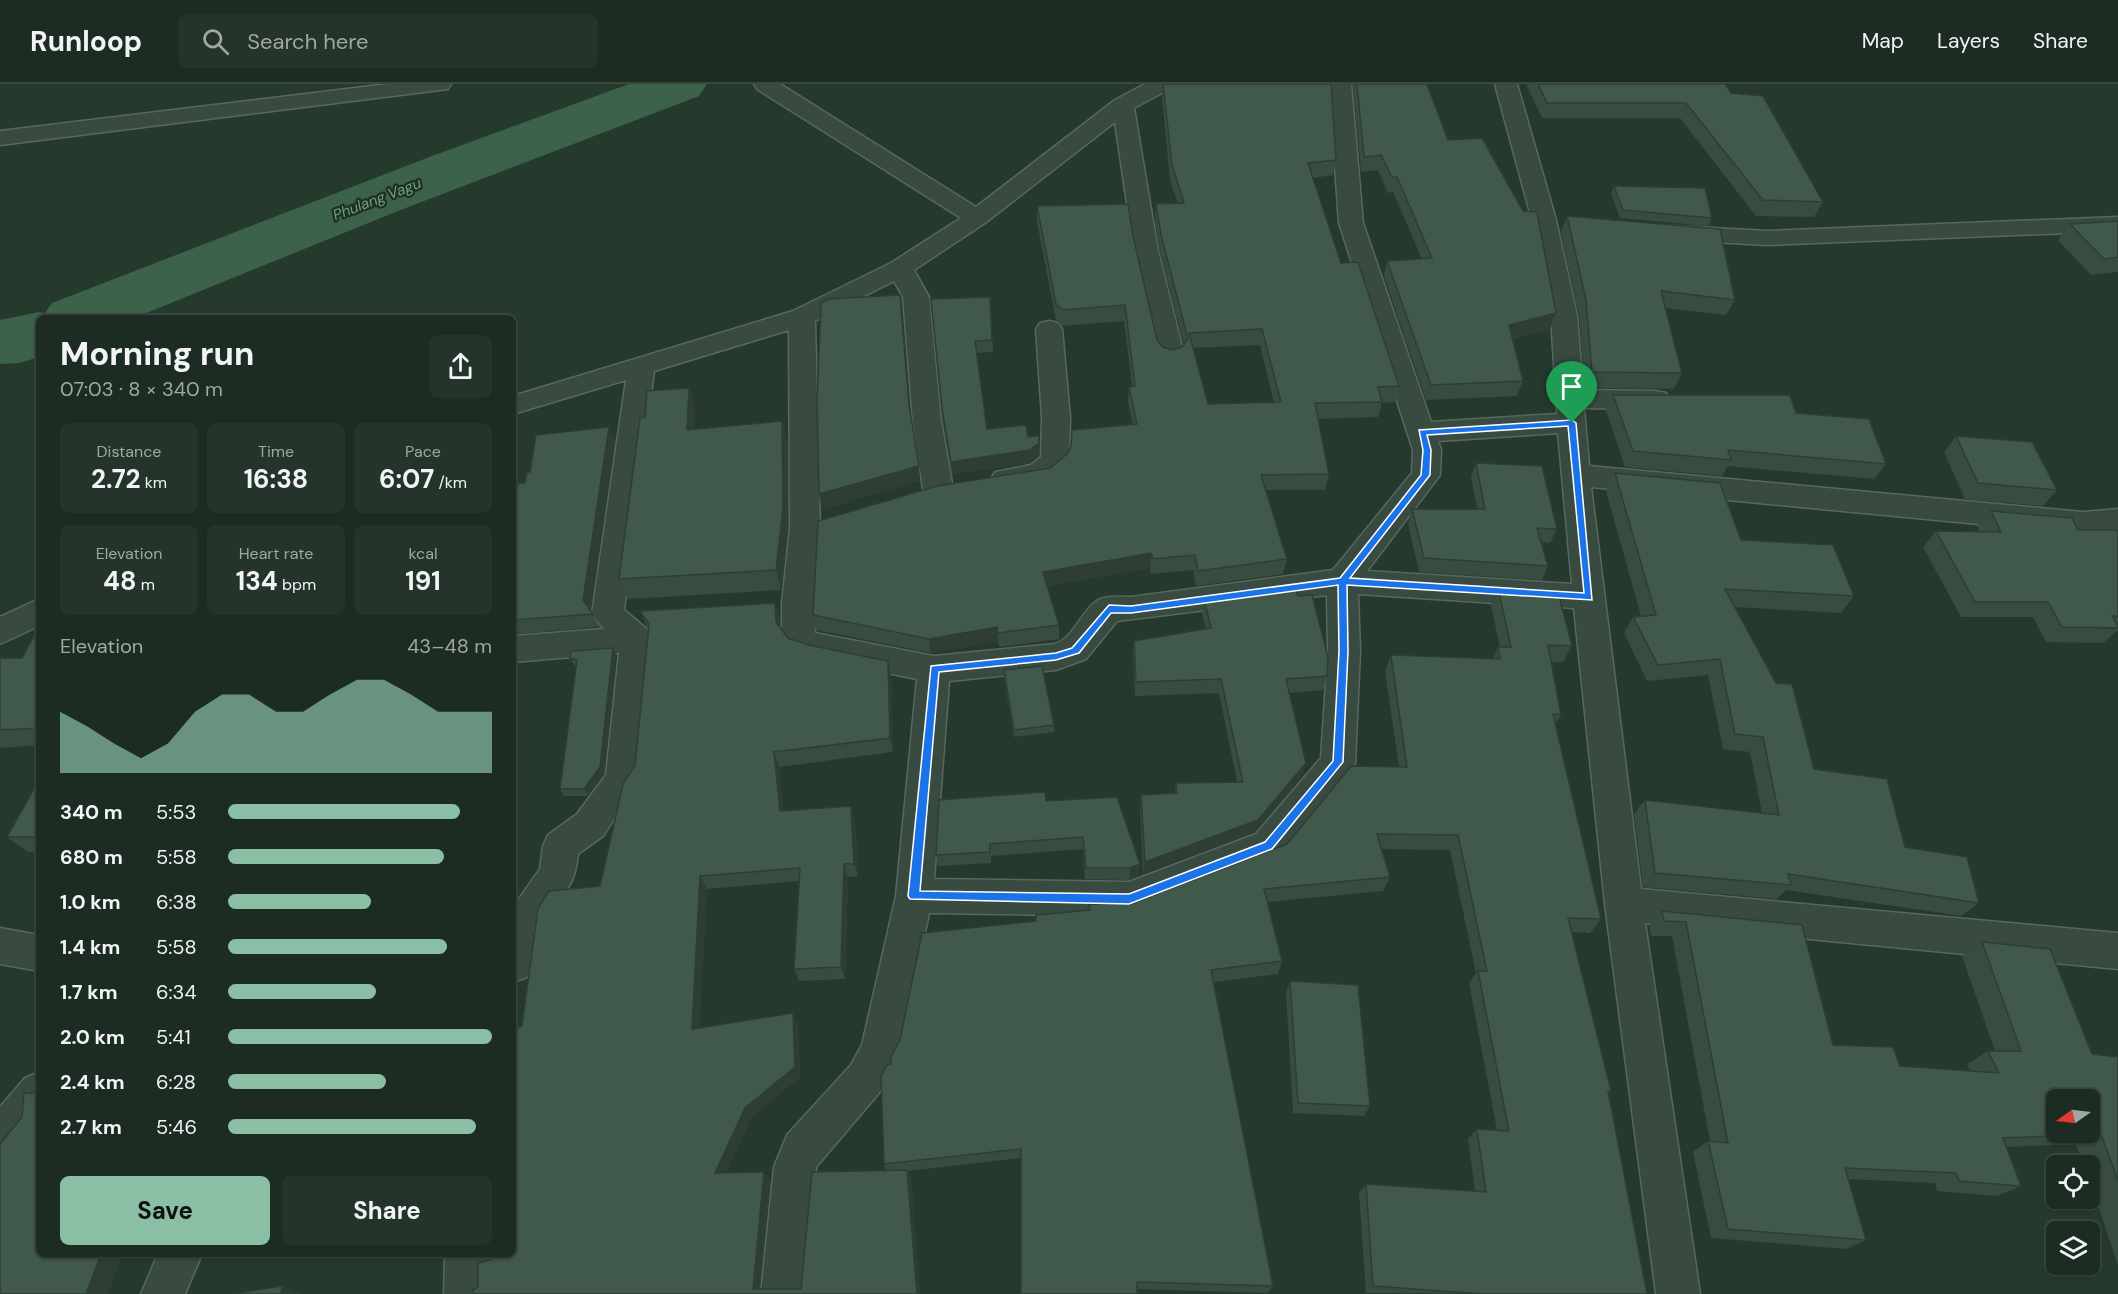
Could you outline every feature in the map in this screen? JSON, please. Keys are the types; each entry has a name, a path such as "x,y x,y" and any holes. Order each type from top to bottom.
{"street":[{"path":"0,138 440,84"},
{"path":"765,84 977,218"},
{"path":"516,404 802,317 900,268 977,218 1123,105 1161,84"},
{"path":"914,896 1129,899 1269,845 1338,762 1344,651 1342,581 1426,475 1427,450 1351,223 1340,84"},
{"path":"1506,84 1555,221 1575,475 1624,904 1678,1294"},
{"path":"1123,105 1146,251 1171,355"},
{"path":"1656,231 1767,238 2118,224"},
{"path":"900,268 916,297 927,421 949,488 1039,474 1055,461 1056,418 1048,329"},
{"path":"802,317 816,524 786,604 798,636 804,642 934,669 1056,657 1075,650 1109,609 1131,609 1342,581 1589,597"},
{"path":"640,625 608,614 641,367"},
{"path":"1422,432 1571,411 1687,400"},
{"path":"1575,475 2083,523 2118,520"},
{"path":"0,612 36,612"},
{"path":"0,632 36,613"},
{"path":"516,648 640,625"},
{"path":"516,955 530,911 558,874 561,846 590,825 623,779 640,625"},
{"path":"783,1294 795,1167 802,1150 866,1080 881,1051 914,896 934,669"},
{"path":"1624,904 2118,951"},
{"path":"0,946 36,952"},
{"path":"0,1140 36,1096"},
{"path":"163,1294 179,1257"},
{"path":"466,1294 467,1257"}],"building":[{"path":"1163,84 1331,84 1336,160 1308,163 1341,263 1358,262 1399,386 1378,387 1382,402 1315,403 1329,474 1261,475 1287,559 1198,571 1195,555 1153,559 1151,553 1043,572 1059,625 998,633 997,627 929,639 813,615 818,521 937,486 1050,468 1067,454 1071,446 1072,430 1137,424 1129,387 1135,386 1125,305 1063,310 1056,304 1037,206 1128,204 1157,340 1163,347 1172,350 1182,347 1188,339 1161,235 1156,204 1184,203 1172,165","holes":["1262,329 1281,402 1208,404 1189,333"]},
{"path":"1357,84 1427,84 1448,140 1482,138 1523,211 1537,212 1556,313 1509,325 1523,381 1431,385 1387,261 1432,258 1397,177 1392,177 1381,155 1364,157"},
{"path":"1538,84 1725,84 1731,93 1763,96 1823,202 1763,200 1686,103 1547,103"},
{"path":"1614,186 1705,188 1712,218 1623,210"},
{"path":"1567,216 1720,229 1735,300 1661,291 1682,373 1592,372 1586,300"},
{"path":"2118,221 2118,257 2104,259 2070,224"},
{"path":"900,295 909,405 919,466 819,494 817,402 821,303 829,299"},
{"path":"990,297 992,340 975,341 987,429 1026,425 1028,437 1039,436 1039,443 1030,450 951,462 942,408 931,299"},
{"path":"689,388 687,430 782,421 783,508 776,570 619,579 640,418 645,417 647,391"},
{"path":"1613,395 1790,395 1796,413 1869,419 1886,464 1728,450 1731,460 1633,451"},
{"path":"609,427 583,600 593,614 516,620 516,484 525,483 527,472 530,472 536,435"},
{"path":"1956,436 2032,442 2057,490 1978,483"},
{"path":"1476,463 1542,466 1557,529 1537,528 1548,566 1424,558 1412,509 1485,509"},
{"path":"1615,473 1720,483 1741,540 1833,545 1854,596 1725,589 1776,683 1792,684 1814,769 1887,779 1905,847 1967,857 1979,903 1788,874 1791,885 1655,873 1645,800 1779,815 1763,737 1735,734 1720,659 1658,665 1633,617 1656,615"},
{"path":"1991,511 2072,518 2078,530 2118,530 2118,616 2112,616 2118,628 2062,627 2048,602 1975,602 1936,531 2001,532"},
{"path":"1295,587 1298,596 1312,595 1328,657 1327,676 1286,679 1306,763 1258,820 1145,862 1141,795 1177,793 1176,783 1243,782 1221,679 1136,682 1134,641 1211,628 1204,599"},
{"path":"1498,588 1558,592 1572,646 1548,645 1561,715 1553,714 1601,919 1568,918 1611,1091 1608,1091 1647,1294 1483,1294 1373,1286 1366,1184 1486,1192 1477,1129 1509,1131 1478,971 1487,971 1458,835 1377,834 1390,877 1264,889 1282,961 1211,970 1273,1286 1137,1282 1137,1294 1021,1294 1021,1149 884,1164 881,1076 887,1065 891,1064 891,1057 900,1040 922,933 1036,921 1036,915 1090,910 1089,904 1131,904 1287,844 1351,766 1407,767 1391,655 1500,659 1498,647 1511,647"},
{"path":"775,603 776,622 788,638 809,645 888,661 890,738 774,752 780,811 851,806 854,864 844,864 841,967 794,969 800,868 700,876 692,1029 793,1013 795,1067 745,1108 715,1173 764,1172 753,1289 801,1289 812,1172 907,1170 917,1294 473,1294 473,1290 478,1287 478,1263 491,1260 492,1257 516,1257 516,1028 522,1026 538,908 549,891 600,886 623,784 635,765 649,624 640,611"},
{"path":"36,634 36,728 0,730 0,658 22,658"},
{"path":"613,648 600,767 584,789 560,789 577,660 570,658 571,651"},
{"path":"1042,666 1054,725 1014,730 1004,670"},
{"path":"36,785 36,837 7,837"},
{"path":"1045,792 1046,801 1117,797 1140,864 1130,868 1086,868 1083,837 990,844 990,852 936,855 939,800"},
{"path":"1662,911 1802,925 1833,1045 1893,1047 1900,1066 1999,1073 1988,1051 2021,1051 1982,942 2050,949 2092,1054 2118,1057 2118,1180 2100,1134 2100,1089 2046,1089 2046,1136 2003,1138 2021,1186 1959,1181 1956,1173 1845,1168 1866,1240 1728,1229 1708,1141 1728,1143 1686,922 1664,921"},
{"path":"1290,981 1358,985 1370,1106 1298,1103"},
{"path":"24,1093 36,1093 36,1257 100,1257 86,1294 0,1294 0,1144 22,1117"},
{"path":"282,1286 281,1294 232,1294"}],"waterway":[{"name":"Phulang Vagu","path":"83,315 377,198 680,84"},
{"name":"Phulang Vagu","path":"0,342 19,341 36,334"}],"route":[{"path":"1572,423 1422,432 1427,450 1426,475 1342,581 1131,609 1109,609 1075,650 1056,657 934,669 914,896 1129,899 1269,845 1338,762 1344,651 1342,581 1589,597 1575,475 1572,423"}]}
